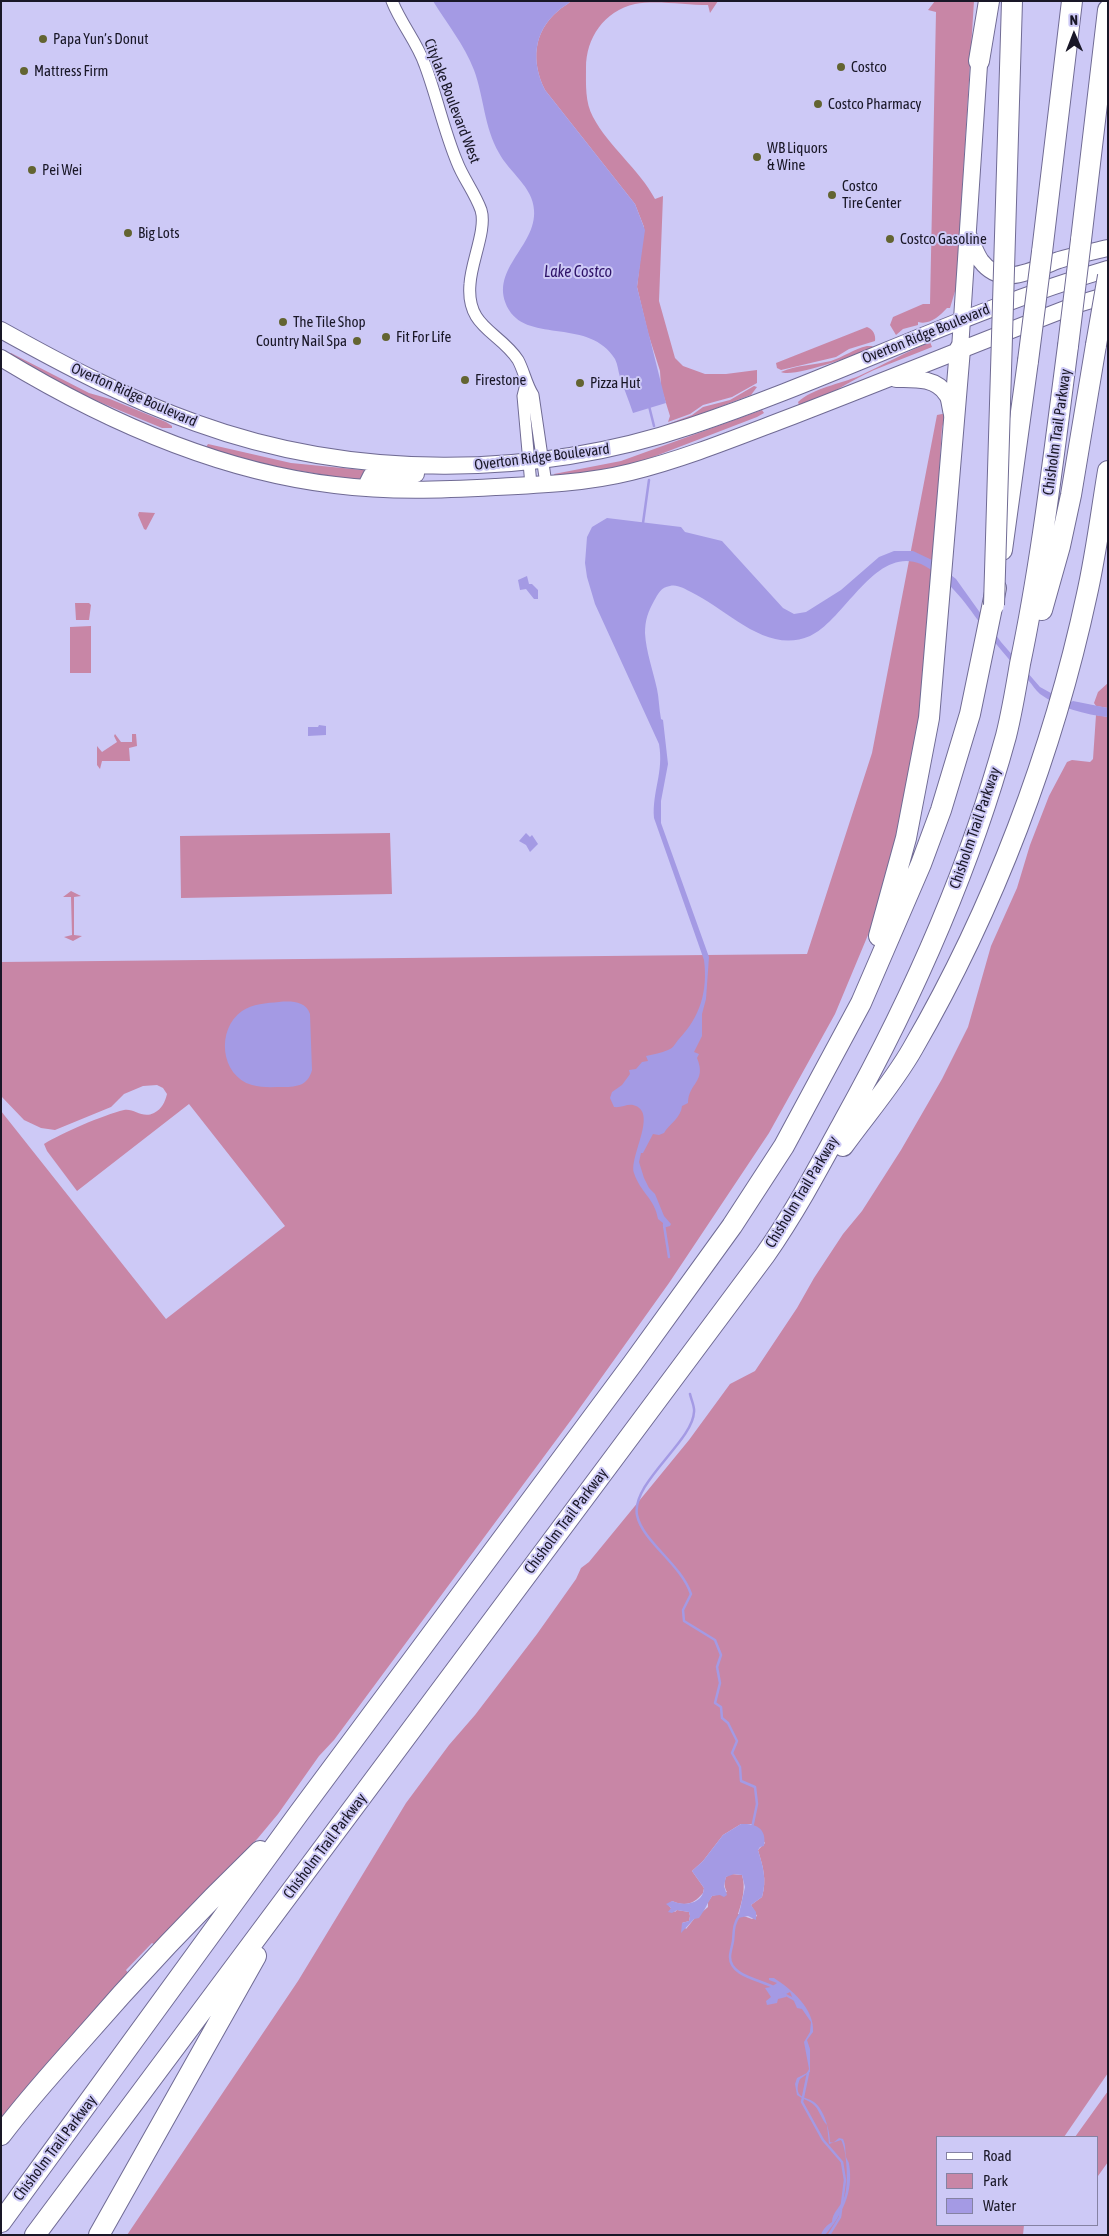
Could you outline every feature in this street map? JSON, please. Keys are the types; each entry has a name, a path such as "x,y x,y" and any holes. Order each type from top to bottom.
{"highway":[{"path":"979,61 989,1"},
{"path":"994,605 1012,1"},
{"name":"Chisholm Trail Parkway","path":"1,2222 732,1226 789,1138 861,1004 921,864 957,758 974,695 994,605 1028,361 1072,1"},
{"name":"Chisholm Trail Parkway","path":"35,2235 790,1219 874,1068 911,993 947,909 989,790 1006,735 1027,633 1068,346 1108,10"},
{"path":"1006,735 1060,546 1071,494 1108,276"},
{"path":"861,1004 906,838 930,718 960,349"},
{"path":"790,1219 912,1050 939,999 994,883 1028,797 1052,727 1080,625 1095,556 1108,472"},
{"path":"1,2135 19,2111 118,1998 206,1904 299,1814"},
{"path":"99,2235 182,2085 299,1881"}],"street":[{"name":"Citylake Boulevard West","path":"392,1 398,18 424,63 457,163 481,210 481,236 476,249 469,285 472,307 488,332 511,352 518,361 526,384 533,395 539,485"},
{"path":"960,349 983,1"},
{"path":"968,234 981,260 997,273 1007,276 1017,276 1058,260 1108,248"},
{"name":"Overton Ridge Boulevard","path":"2,332 111,388 198,424 261,444 314,455 448,466 536,460 610,449 692,426 962,319 1058,284 1108,269"},
{"name":"Overton Ridge Boulevard","path":"1,358 89,408 188,449 252,469 333,485 435,491 539,485 628,473 681,458 960,349 1080,304 1108,296"},
{"path":"886,379 920,378 935,383 947,395 954,424"},
{"path":"188,449 198,424"},
{"path":"365,488 371,476 412,475 448,466"}],"green space":[{"path":"571,1 718,1 710,13 708,5 652,2 635,4 624,8 606,19 599,27 589,46 587,57 586,93 593,117 655,199 663,196 659,301 675,358 683,366 705,374 726,374 757,370 757,383 732,397 703,405 690,414 668,422 670,416 661,387 660,371 648,333 637,287 644,227 635,204 545,90 538,69 537,48 543,28 558,11"},
{"path":"935,1 974,1 956,288 950,308 947,308 934,319 922,323 918,322 918,325 903,329 896,335 890,325 893,317 923,304 930,304 936,12 928,10"},
{"path":"867,327 874,332 875,341 849,349 836,357 781,370 777,368 776,363"},
{"path":"930,342 932,347 874,370 828,394 799,405 798,402 811,393 859,376"},
{"path":"867,346 873,346 870,349 825,365 798,372 781,372 799,366 831,361"},
{"path":"11,353 89,393 110,399 166,422 172,428 162,428 68,389 9,355"},
{"path":"754,386 757,387 751,395 669,426 668,424 692,415 703,407 730,400"},
{"path":"762,410 764,413 757,417 640,462 564,477 555,476 554,474 621,461"},
{"path":"947,413 942,427 927,673 909,795 873,923 835,1014 769,1133 669,1283 574,1416 334,1740 319,1756 278,1814 258,1838 155,1945 152,1943 126,1970 128,1973 1,2123 1,1111 166,1319 285,1226 189,1104 77,1191 47,1151 44,1144 115,1112 131,1110 150,1115 163,1105 167,1094 163,1088 157,1085 143,1086 124,1094 111,1107 55,1130 41,1128 24,1120 1,1096 1,962 807,954 872,753 937,415"},
{"path":"208,444 291,463 373,471 361,481 276,467 215,452 206,447"},
{"path":"139,512 155,513 146,530 138,515"},
{"path":"75,603 89,603 91,605 89,620 76,620"},
{"path":"91,626 91,673 70,673 70,627"},
{"path":"1108,683 1108,708 1096,706 1094,703 1098,692"},
{"path":"1096,715 1108,717 1108,2073 1065,2136 936,2136 936,2226 1024,2226 1023,2235 127,2235 298,1981 406,1803 449,1745 475,1715 537,1634 576,1579 581,1568 589,1562 689,1440 730,1384 755,1371 843,1234 862,1211 901,1150 942,1079 968,1027 991,946 1017,888 1030,845 1049,796 1067,762 1072,760 1090,762 1093,759","holes":["741,1824 752,1824 765,1843 758,1850 764,1873 762,1897 751,1905 757,1916 752,1919 738,1914 744,1884 742,1875 731,1874 726,1877 725,1881 727,1892 712,1896 708,1902 708,1907 686,1929 682,1923 689,1921 689,1912 677,1910 675,1912 669,1906 672,1901 685,1904 693,1902 700,1897 704,1888 692,1871 703,1861 723,1835"]},
{"path":"115,734 121,742 132,742 132,734 136,734 137,746 129,748 130,761 102,761 100,769 97,765 97,746 102,752 117,742"},
{"path":"390,833 392,894 181,898 180,836"},
{"path":"71,891 81,896 74,897 74,935 82,936 73,941 64,937 72,935 71,897 63,897"},
{"path":"1108,2091 1108,2162 1099,2175 1099,2136 1076,2136"}],"water":[{"name":"Lake Costco","path":"433,1 571,1 558,11 543,28 537,48 538,69 545,90 635,204 645,230 637,287 666,403 633,413 616,361 604,346 576,334 530,326 518,320 509,310 504,296 504,283 508,271 528,236 533,223 533,202 530,194 503,160 494,143 474,70 460,43"},
{"path":"607,518 681,527 685,532 722,541 783,608 794,614 806,612 841,590 879,557 894,551 913,551 932,560 956,579 1001,642 1040,687 1069,703 1073,701 1108,708 1108,717 1091,714 1072,710 1040,694 1001,650 952,588 937,574 921,564 904,561 889,565 875,574 861,587 823,628 810,636 794,640 778,640 748,628 681,587 670,586 660,591 649,613 645,633 648,654 658,692 661,719 663,720 668,764 661,801 661,823 709,957 706,999 702,1014 702,1036 694,1052 699,1054 697,1058 700,1072 699,1078 691,1091 688,1103 682,1106 677,1117 664,1133 659,1135 653,1134 643,1153 641,1153 639,1162 649,1188 655,1194 664,1216 671,1224 663,1228 663,1223 658,1219 654,1206 634,1173 635,1156 643,1125 643,1116 640,1109 633,1105 614,1107 610,1098 612,1092 622,1085 630,1074 629,1070 636,1069 642,1062 648,1061 646,1056 672,1048 686,1031 701,1003 705,971 704,960 654,818 660,764 659,744 595,604 587,577 585,563 587,537 592,527"},
{"path":"527,576 529,584 532,584 538,590 538,599 534,599 526,589 520,590 518,580"},
{"path":"319,725 326,726 326,735 308,736 308,727 318,727"},
{"path":"526,833 530,837 532,835 538,844 530,852 526,845 519,841"},
{"path":"279,1002 302,1004 310,1014 312,1070 308,1079 298,1086 260,1087 252,1085 241,1080 233,1072 228,1062 225,1040 228,1029 242,1011 260,1004"},
{"path":"741,1824 760,1828 765,1840 764,1846 758,1850 764,1873 762,1897 751,1905 756,1912 756,1920 748,1916 738,1918 745,1887 742,1875 734,1874 726,1877 724,1886 727,1895 724,1897 720,1895 712,1896 699,1918 694,1919 681,1933 682,1923 689,1921 689,1912 677,1910 672,1913 668,1912 671,1908 666,1904 672,1901 687,1904 700,1898 704,1888 692,1871 703,1861 723,1835"},
{"path":"769,1978 774,1978 788,1988 801,2000 810,2015 813,2032 807,2040 810,2049 810,2072 800,2079 798,2091 801,2096 818,2105 828,2126 830,2142 832,2143 829,2144 827,2125 818,2110 812,2103 797,2095 795,2084 797,2078 807,2073 809,2069 804,2042 810,2032 811,2022 802,2009 797,2008 790,1992 786,1994 786,1997 778,1999 777,2003 767,2005 766,2001 771,1997 765,1988 777,1983 769,1980"},
{"path":"839,2138 844,2141 846,2157 849,2163 850,2184 845,2202 837,2219 825,2235 821,2235 825,2227 832,2222 833,2216 846,2193 845,2151 841,2140 834,2142"}],"waterway":[{"path":"649,406 654,426"},
{"path":"643,523 649,480"},
{"path":"664,1225 669,1257"},
{"path":"690,1394 694,1410 691,1423 684,1436 643,1489 638,1503 637,1515 640,1525 646,1534 679,1573 691,1594 683,1610 684,1621 715,1640 721,1655 717,1667 720,1683 715,1703 721,1707 722,1718 728,1723 737,1741 732,1753 740,1767 741,1781 755,1787 757,1804 752,1828"},
{"path":"739,1916 734,1928 730,1955 731,1964 735,1969 748,1977 775,1988"},
{"path":"784,1994 797,2001"},
{"path":"808,2073 802,2102 823,2140 842,2162 845,2180 842,2204"},
{"path":"829,2235 840,2217 841,2210"}],"place":[{"name":"Papa Yun’s Donut","path":"43,39"},
{"name":"Costco","path":"841,67"},
{"name":"Mattress Firm","path":"24,71"},
{"name":"Costco Pharmacy","path":"818,104"},
{"name":"WB Liquors & Wine","path":"757,157"},
{"name":"Pei Wei","path":"32,170"},
{"name":"Costco Tire Center","path":"832,195"},
{"name":"Big Lots","path":"128,233"},
{"name":"Costco Gasoline","path":"890,239"},
{"name":"The Tile Shop","path":"283,322"},
{"name":"Fit For Life","path":"386,337"},
{"name":"Country Nail Spa","path":"357,341"},
{"name":"Firestone","path":"465,380"},
{"name":"Pizza Hut","path":"580,383"}]}
